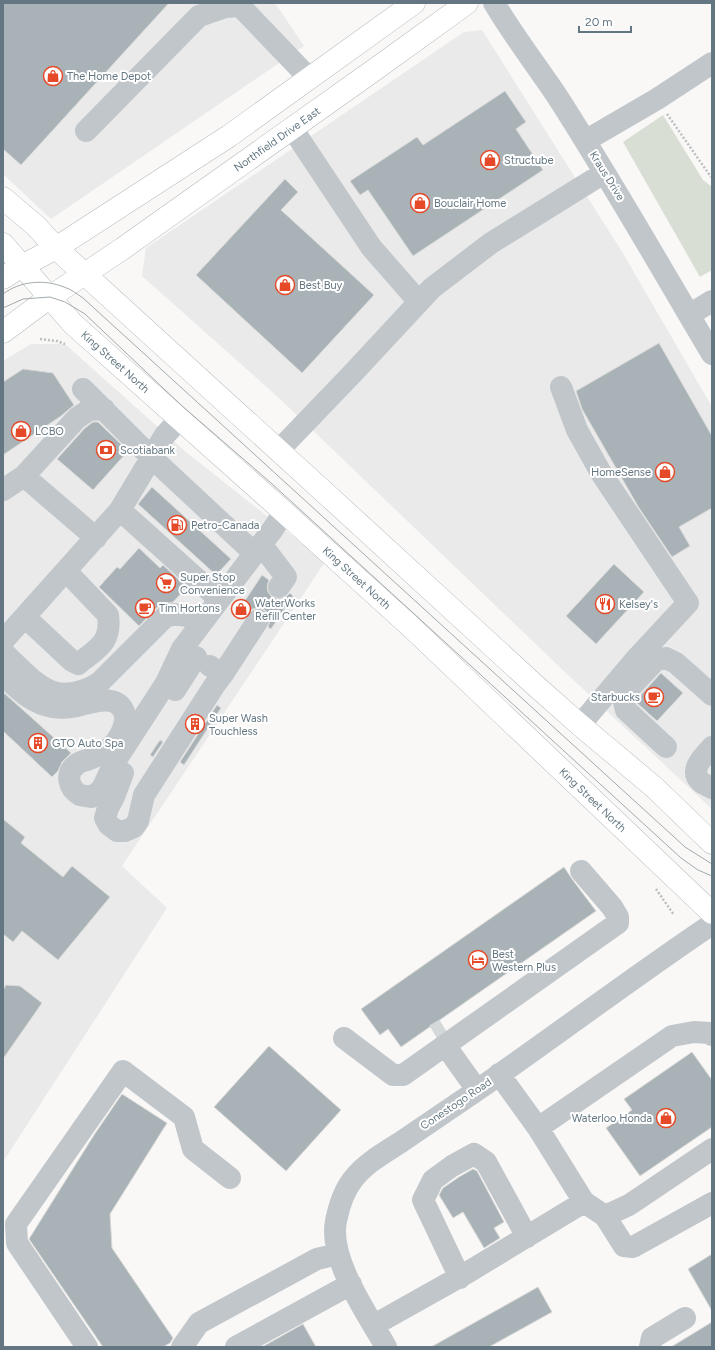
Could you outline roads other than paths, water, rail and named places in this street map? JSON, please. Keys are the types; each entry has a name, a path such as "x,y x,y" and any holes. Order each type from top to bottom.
{"main road":[{"path":"3,278 56,248 229,136 414,3"},
{"name":"Northfield Drive East","path":"3,332 128,245 467,3"},
{"path":"3,198 36,226 56,248 580,726 655,788 712,843"},
{"name":"King Street North","path":"3,244 73,324 409,625 712,913"}],"street":[{"name":"Kraus Drive","path":"494,3 585,141 712,354"},
{"path":"86,131 199,16 225,7 240,6 308,78"},
{"path":"585,141 712,63"},
{"path":"292,128 371,247 419,302"},
{"path":"279,450 432,288 492,243 604,172"},
{"path":"689,315 712,301"},
{"path":"561,387 577,430 601,473 688,603 635,660 580,726"},
{"path":"83,389 151,457 258,548 286,577 279,587"},
{"path":"3,490 24,476 77,418 89,410 104,409"},
{"path":"3,641 120,510 165,435 180,420"},
{"path":"24,476 96,538"},
{"path":"120,510 219,599"},
{"path":"258,620 144,795 138,821 134,827 125,831 117,830 109,825 105,818 123,773 189,653 204,620 284,512"},
{"path":"25,617 72,661 78,664 104,643 110,625 108,615 66,571"},
{"path":"3,652 39,686 62,695 75,694 89,690 99,683 165,617 174,614 204,620"},
{"path":"189,653 223,674"},
{"path":"3,675 26,696 37,702 53,707 70,708 105,699 115,702 121,708 125,716 125,724 116,743 105,752 77,764 71,771 69,780 73,789 81,795 92,797 102,789 114,763 166,683 189,653"},
{"path":"666,747 626,710 624,702 625,693 656,660 666,658 676,663 712,695"},
{"path":"712,747 697,764 696,774 700,782 712,788"},
{"path":"344,1038 393,1075 403,1075 444,1039 618,923 618,917 612,907 581,871"},
{"name":"Conestogo Road","path":"386,1347 343,1270 335,1240 335,1223 342,1198 353,1179 370,1162 477,1090 712,924"},
{"path":"538,1128 672,1036 694,1032 710,1033 712,1035"},
{"path":"444,1039 477,1090"},
{"path":"87,1347 17,1243 16,1224 122,1072 184,1118 193,1149 230,1178"},
{"path":"499,1074 538,1128 584,1202 605,1216 624,1246 633,1247 712,1203"},
{"path":"605,1216 629,1205 712,1149"},
{"path":"460,1278 423,1200 433,1180 452,1166 474,1154 486,1162 527,1236"},
{"path":"374,1325 460,1278 584,1202"},
{"path":"182,1347 199,1323 317,1259 338,1254"},
{"path":"236,1347 351,1284"},
{"path":"650,1347 652,1338 685,1318"}],"tunnel":[{"path":"435,1035 445,1029"}],"tram line":[{"path":"3,294 17,286 40,282 56,284 67,288 83,298 685,847 712,864"},
{"path":"3,308 23,299 50,297 65,302 85,314 181,405 271,483 681,858 698,870 712,876"}],"place":[{"name":"The Home Depot","path":"53,76"},
{"name":"Structube","path":"490,160"},
{"name":"Bouclair Home","path":"420,203"},
{"name":"Best Buy","path":"285,285"},
{"name":"LCBO","path":"21,431"},
{"name":"Scotiabank","path":"106,450"},
{"name":"HomeSense","path":"665,472"},
{"name":"Petro-Canada","path":"177,525"},
{"name":"Super Stop Convenience","path":"166,583"},
{"name":"Kelsey's","path":"605,604"},
{"name":"Tim Hortons","path":"145,608"},
{"name":"WaterWorks Refill Center","path":"241,609"},
{"name":"Starbucks","path":"654,697"},
{"name":"Super Wash Touchless","path":"195,724"},
{"name":"GTO Auto Spa","path":"38,743"},
{"name":"Best Western Plus","path":"478,960"},
{"name":"Waterloo Honda","path":"666,1118"}]}
